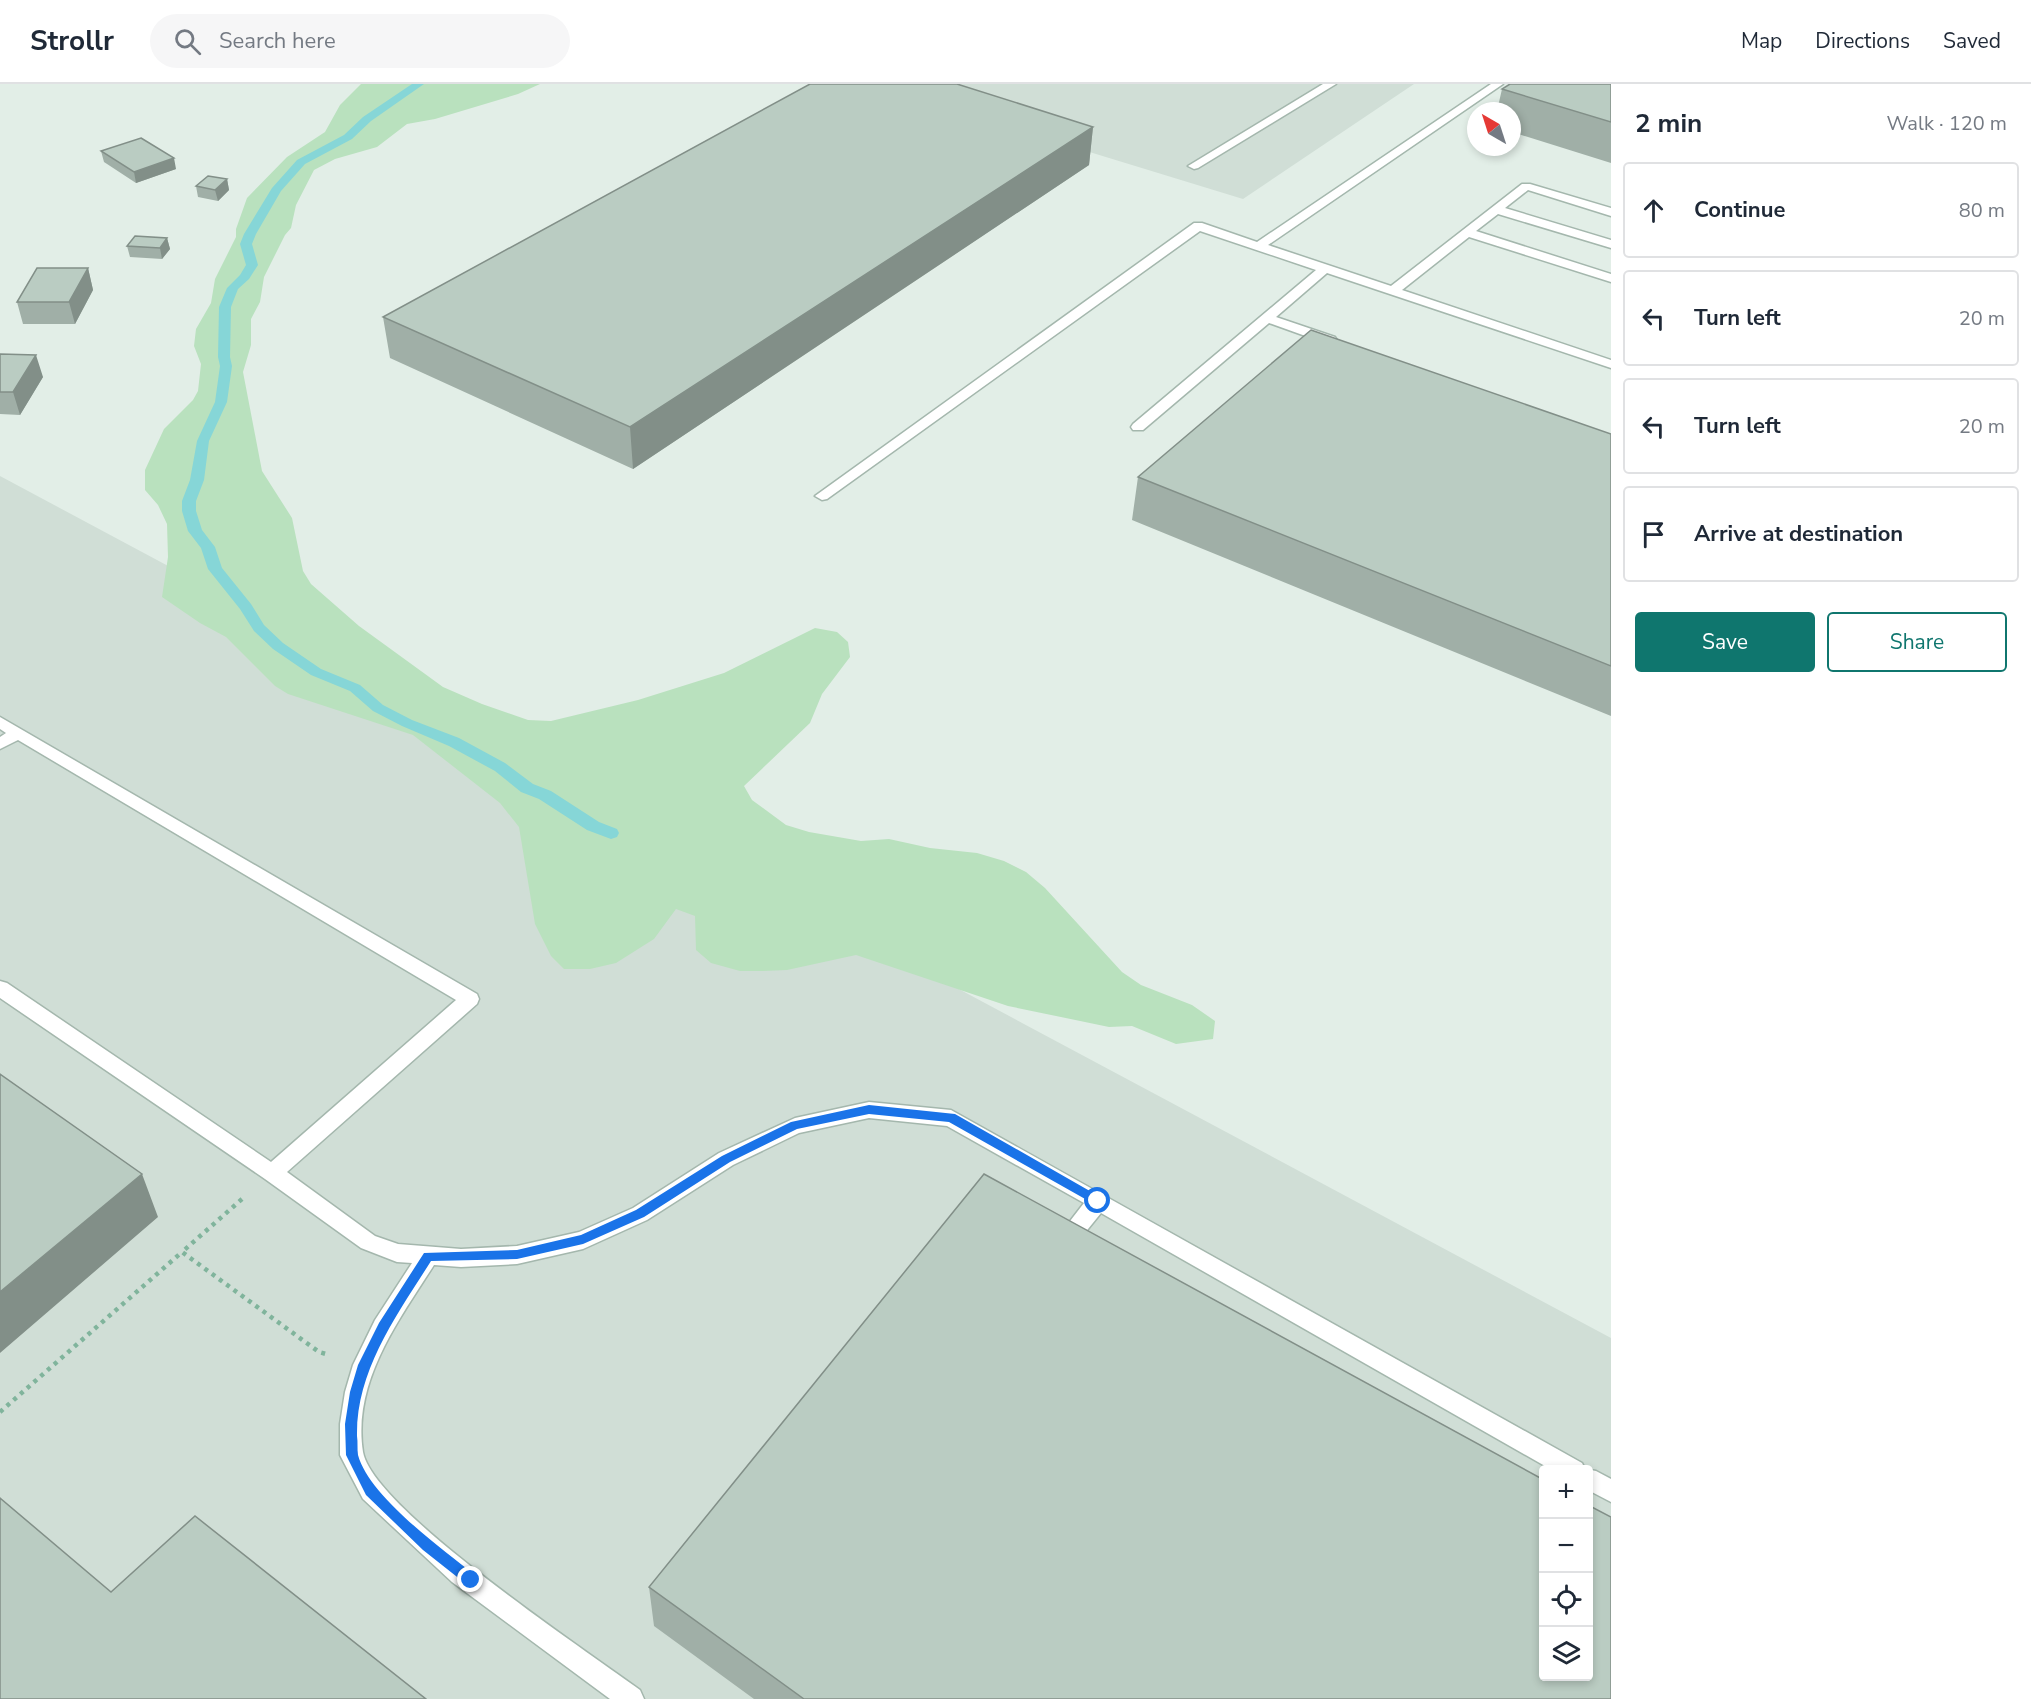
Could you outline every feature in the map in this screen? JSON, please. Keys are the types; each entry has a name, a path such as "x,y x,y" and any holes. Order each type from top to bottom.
{"lane":[{"path":"1194,166 1331,84"},
{"path":"1259,246 1498,84"},
{"path":"1393,291 1526,186 1611,212"},
{"path":"1496,209 1611,244"},
{"path":"822,496 1198,226 1611,364"},
{"path":"1467,232 1611,278"},
{"path":"1138,427 1326,268"},
{"path":"1266,318 1344,345"},
{"path":"0,722 470,999 272,1173"},
{"path":"0,744 18,733"},
{"path":"0,988 272,1173 368,1242 397,1253 461,1258 517,1255 583,1240 640,1214 726,1159 795,1125 869,1110 951,1118 1565,1465"},
{"path":"1054,1257 1098,1201"},
{"path":"428,1256 383,1327 364,1365 352,1414 352,1455 370,1491 461,1574 630,1699"},
{"path":"1593,1481 1611,1491"}],"path":[{"path":"0,1412 272,1173"},
{"path":"182,1252 319,1352 364,1365"}],"shaded area":[{"path":"867,84 1414,84 1243,199"},
{"path":"0,476 1611,1338 1611,1699 0,1699"}],"green space":[{"path":"361,84 540,84 518,94 435,119 407,124 377,147 335,159 314,170 296,205 291,228 285,235 264,277 260,302 251,319 251,345 243,372 262,471 292,518 303,571 311,584 359,626 443,687 528,720 551,721 638,700 724,673 815,628 837,632 848,642 850,657 822,694 810,723 744,786 752,800 786,825 809,832 861,841 889,839 930,848 977,853 1004,861 1026,872 1045,888 1122,972 1141,985 1192,1005 1215,1021 1213,1039 1176,1044 1132,1026 1109,1027 1008,1006 856,955 787,970 740,971 711,963 696,950 695,916 676,909 654,939 616,963 590,969 564,969 551,956 535,924 519,827 500,803 413,735 288,694 275,686 226,637 200,623 162,597 168,557 167,524 158,505 145,490 145,470 164,429 193,400 198,391 201,364 194,346 196,329 211,303 215,279 236,237 236,229 247,198 287,157 325,132 340,105"}],"building":[{"path":"810,84 957,84 1093,127 630,427 383,317"},
{"path":"1510,84 1611,84 1611,122 1502,89"},
{"path":"141,138 174,158 134,172 101,151"},
{"path":"208,176 227,179 215,190 196,186"},
{"path":"135,236 167,238 160,248 127,246"},
{"path":"37,268 88,268 69,302 17,302"},
{"path":"1311,330 1611,434 1611,666 1138,477"},
{"path":"0,354 36,355 13,392 0,392"},
{"path":"0,1074 142,1174 0,1292"},
{"path":"984,1174 1539,1477 1539,1681 1593,1681 1593,1508 1611,1517 1611,1699 804,1699 649,1587"},
{"path":"0,1498 111,1592 195,1516 426,1699 0,1699"}],"waterway":[{"path":"419,84 367,119 348,137 301,162 276,190 250,234 246,244 252,265 245,277 233,288 225,307 224,357 226,366 221,402 203,441 197,480 189,501 189,511 195,531 208,547 215,569 246,607 259,628 278,646 316,672 355,688 378,708 407,723 454,742 500,767 527,788 545,795 593,826 611,833"}],"route":[{"path":"471,1580 428,1546 370,1491 352,1455 351,1424 356,1392 364,1365 383,1327 428,1256 461,1258 517,1255 583,1240 640,1214 726,1159 795,1125 869,1110 951,1118 1098,1201"}]}
